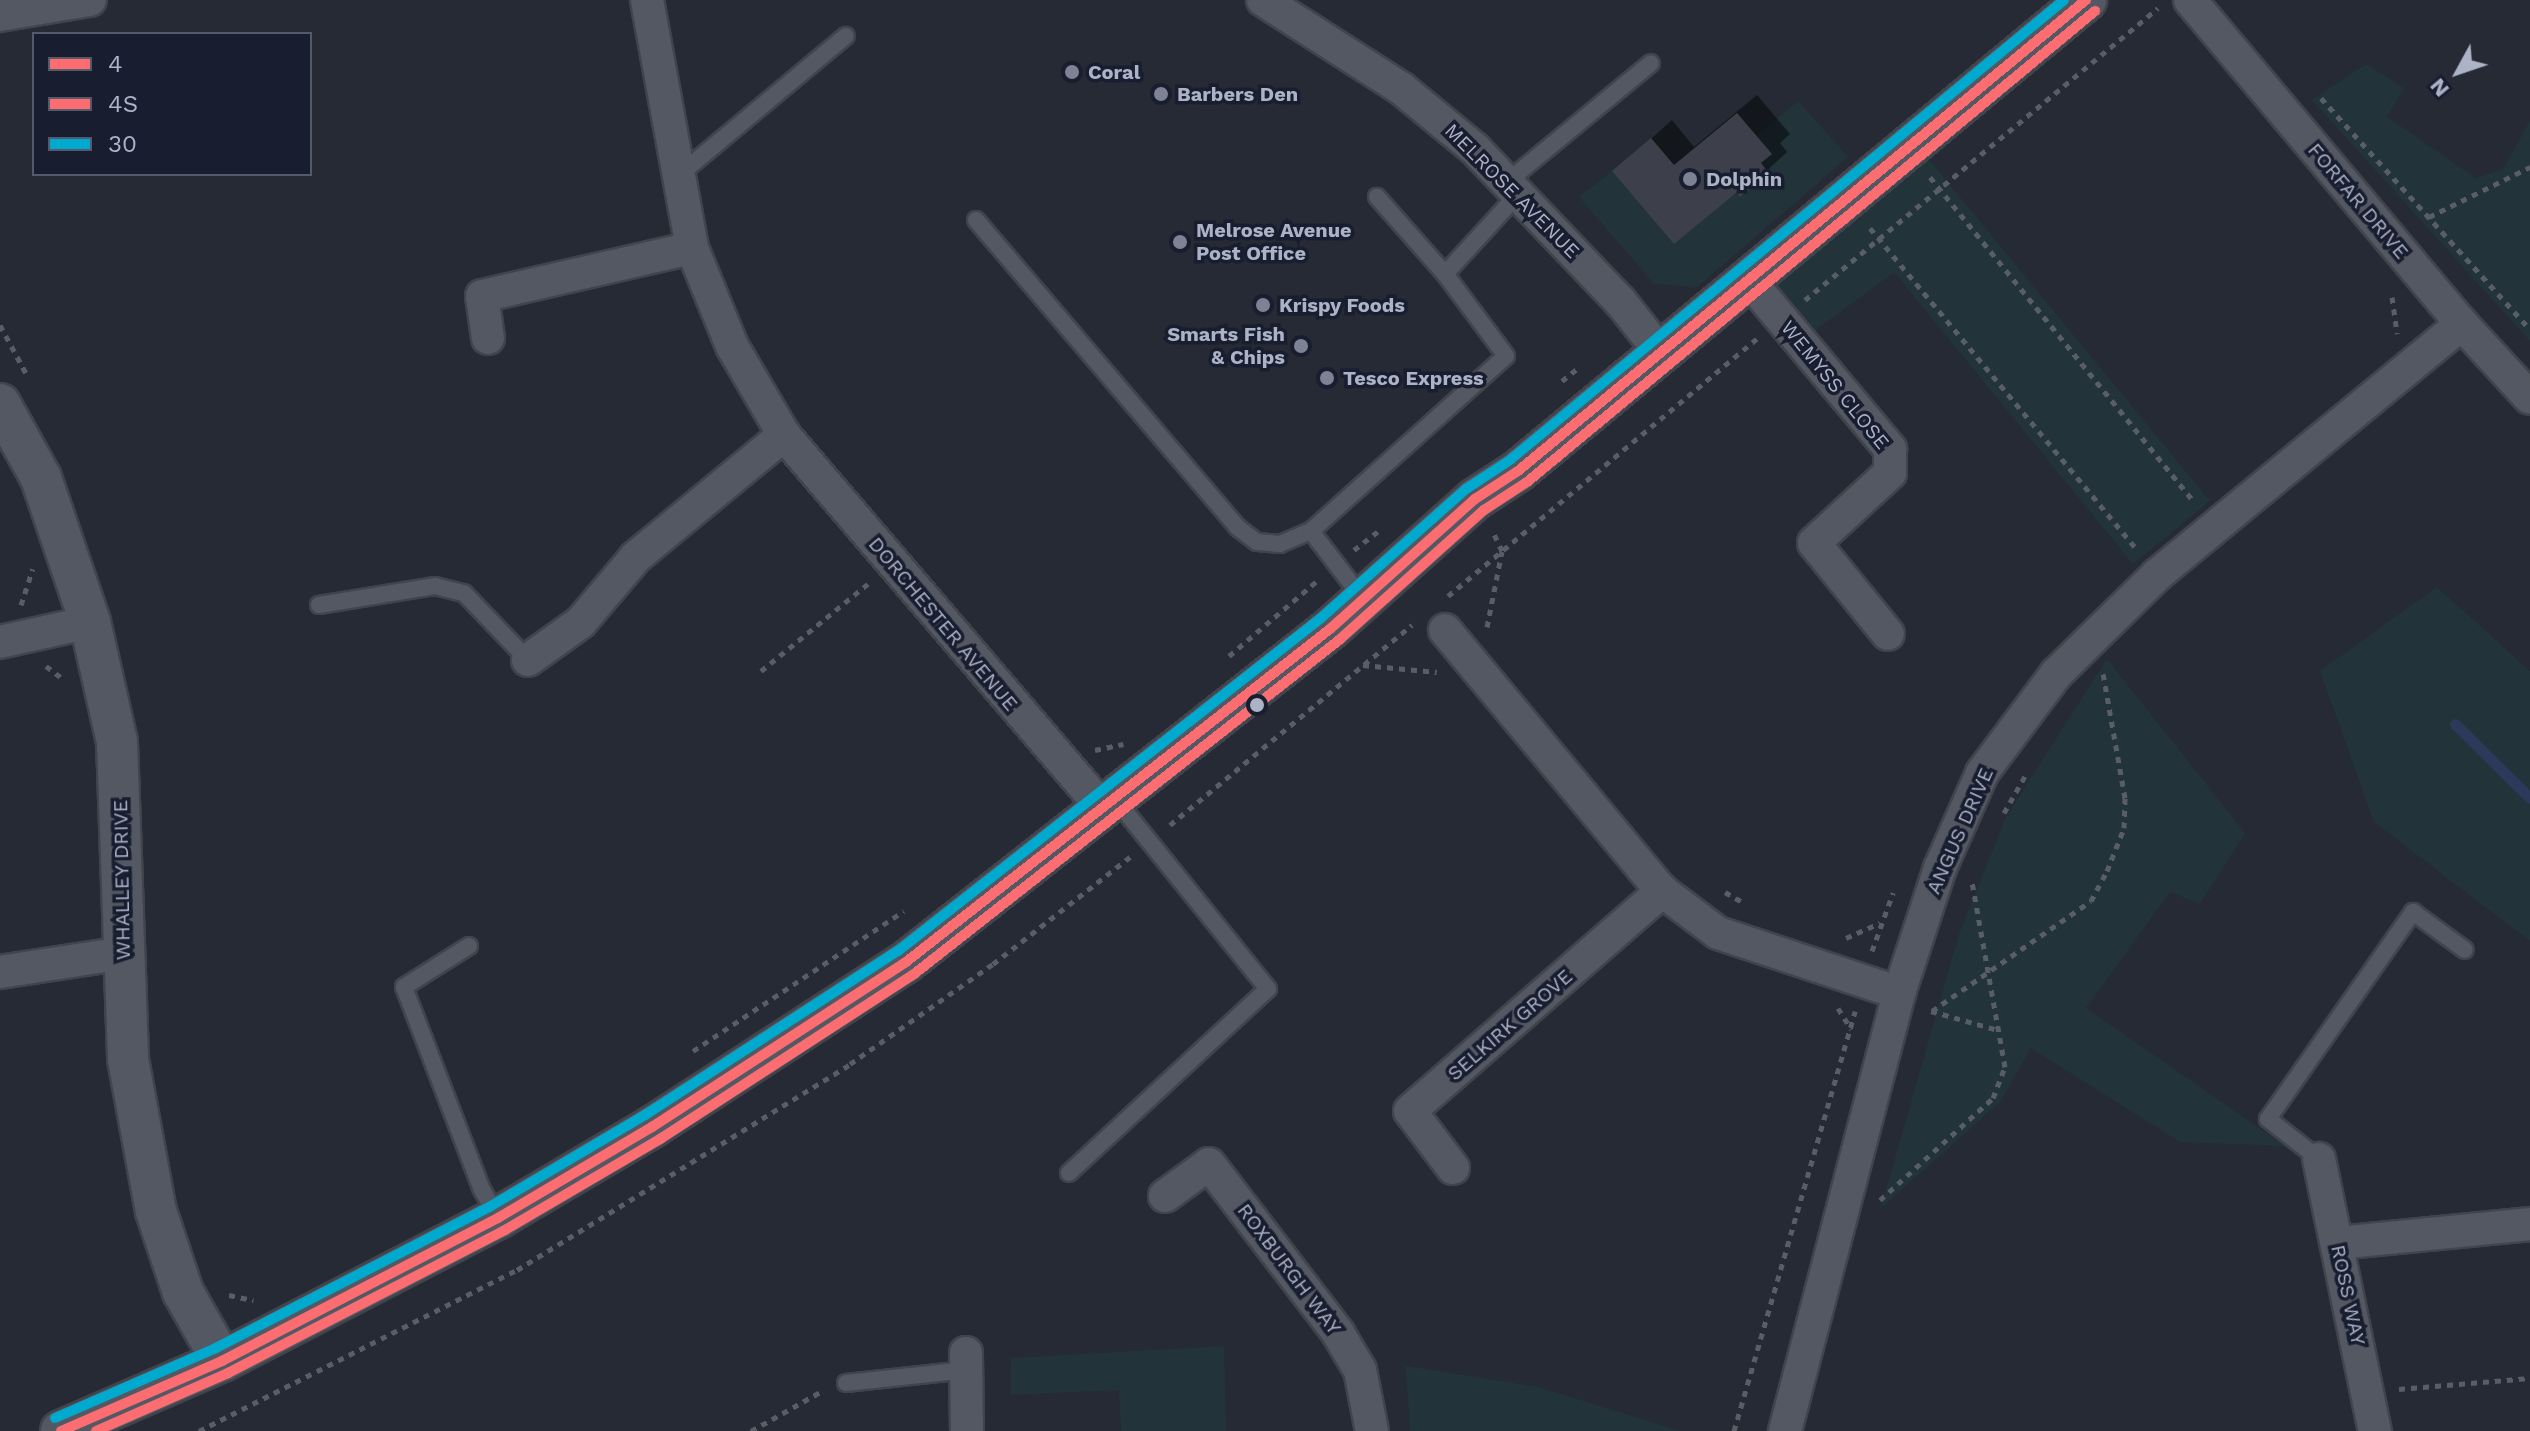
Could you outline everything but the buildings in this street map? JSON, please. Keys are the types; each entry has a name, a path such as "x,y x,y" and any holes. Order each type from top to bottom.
{"street":[{"path":"0,15 90,0"},
{"name":"DORCHESTER AVENUE","path":"647,0 692,248 732,346 784,435 1068,770 1111,806"},
{"name":"MELROSE AVENUE","path":"1263,0 1402,89 1513,187 1661,353"},
{"path":"61,1431 222,1361 498,1218 652,1127 906,962 1111,806 1364,600 1475,499 1661,353 2086,0"},
{"name":"FORFAR DRIVE","path":"2190,0 2462,324 2530,398"},
{"path":"488,338 482,296 692,248"},
{"name":"WEMYSS CLOSE","path":"1748,279 1890,449 1890,473 1814,543 1888,634"},
{"name":"ANGUS DRIVE","path":"1785,1431 1899,993 1940,868 1982,773 2056,674 2157,575 2462,324"},
{"name":"WHALLEY DRIVE","path":"18,398 41,478 90,622 117,742 125,858 124,953 128,1059 156,1211 183,1292 222,1361"},
{"path":"528,660 581,622 636,557 784,435"},
{"path":"0,642 90,622"},
{"path":"1448,630 1662,891 1718,933 1899,993"},
{"name":"SELKIRK GROVE","path":"1453,1168 1410,1111 1662,891"},
{"path":"0,972 124,953"},
{"name":"ROSS WAY","path":"2319,1159 2375,1431"},
{"name":"ROXBURGH WAY","path":"1165,1196 1209,1164 1353,1358 1360,1370 1372,1431"},
{"path":"2337,1243 2530,1224"},
{"path":"966,1361 967,1431"}],"lane":[{"path":"679,175 846,36"},
{"path":"1445,274 1513,187 1651,63"},
{"path":"976,220 1237,527 1257,542 1280,544 1311,531 1506,356 1445,274 1377,197"},
{"path":"1311,531 1364,600"},
{"path":"319,605 435,586 464,593 528,660"},
{"path":"1069,1173 1268,989 1150,841 1111,806"},
{"path":"2319,1159 2268,1119 2413,912 2465,950"},
{"path":"469,946 404,987 481,1188 498,1218"},
{"path":"846,1383 966,1361"}],"path":[{"path":"1448,630 1449,594 2168,0"},
{"path":"2311,87 2530,329"},
{"path":"1907,149 2215,527"},
{"path":"2429,217 2530,167"},
{"path":"1847,199 2157,575"},
{"path":"0,325 18,398"},
{"path":"1559,384 1591,358"},
{"path":"199,1431 517,1270 850,1064 980,973 1150,841 1448,630 1485,637 1502,551 1489,523"},
{"path":"1220,664 1386,525"},
{"path":"761,671 892,565"},
{"path":"1448,630 1449,594"},
{"path":"1932,1011 2091,901 2124,828 2125,798 2102,664 2092,677"},
{"path":"1068,770 1101,745 1127,743"},
{"path":"1997,826 2034,761"},
{"path":"1967,891 1978,866"},
{"path":"1876,1203 1993,1098 2005,1067 1972,879"},
{"path":"1712,884 1750,907"},
{"path":"690,1053 917,903"},
{"path":"1836,941 1858,936 1881,922"},
{"path":"1899,993 1932,1011 1998,1030"},
{"path":"224,1292 249,1302 263,1296"},
{"path":"2369,1392 2530,1378"},
{"path":"751,1431 846,1383"}],"shaded area":[{"path":"2366,64 2404,88 2387,117 2476,178 2503,169 2530,121 2530,341 2312,100"},
{"path":"1798,101 1848,157 1697,287 1654,284 1579,197 1612,171 1674,244 1712,212 1731,185 1741,196 1769,173 1761,163 1771,154 1756,136"},
{"path":"1926,156 2210,501 2133,564 1894,272 1816,330 1774,281"},
{"path":"2437,587 2530,671 2530,941 2374,822 2320,671"},
{"path":"2107,659 2245,833 2200,904 2170,892 2086,1008 2285,1146 2180,1142 2031,1048 2000,1102 1881,1208 1959,934 2006,817"},
{"path":"1224,1346 1226,1431 1121,1431 1119,1390 1010,1395 1011,1358"},
{"path":"1406,1366 1539,1387 1680,1431 1410,1431"}],"waterway":[{"path":"2455,724 2530,798"}],"transit line":[{"name":"30","path":"55,1418 216,1348 491,1206 645,1115 898,951 1321,618 1466,489 1510,460 2064,0"},
{"name":"4","path":"61,1431 222,1361 498,1218 652,1127 906,962 1330,629 1475,499 1518,471 2086,0"},
{"name":"4S","path":"96,1431 228,1373 505,1230 660,1139 914,974 1339,640 1484,510 1527,482 2095,11"}],"place":[{"name":"Coral","path":"1072,72"},
{"name":"Barbers Den","path":"1161,94"},
{"name":"Dolphin","path":"1690,179"},
{"name":"Melrose Avenue Post Office","path":"1180,242"},
{"name":"Krispy Foods","path":"1263,305"},
{"name":"Smarts Fish & Chips","path":"1301,346"},
{"name":"Tesco Express","path":"1327,378"}]}
